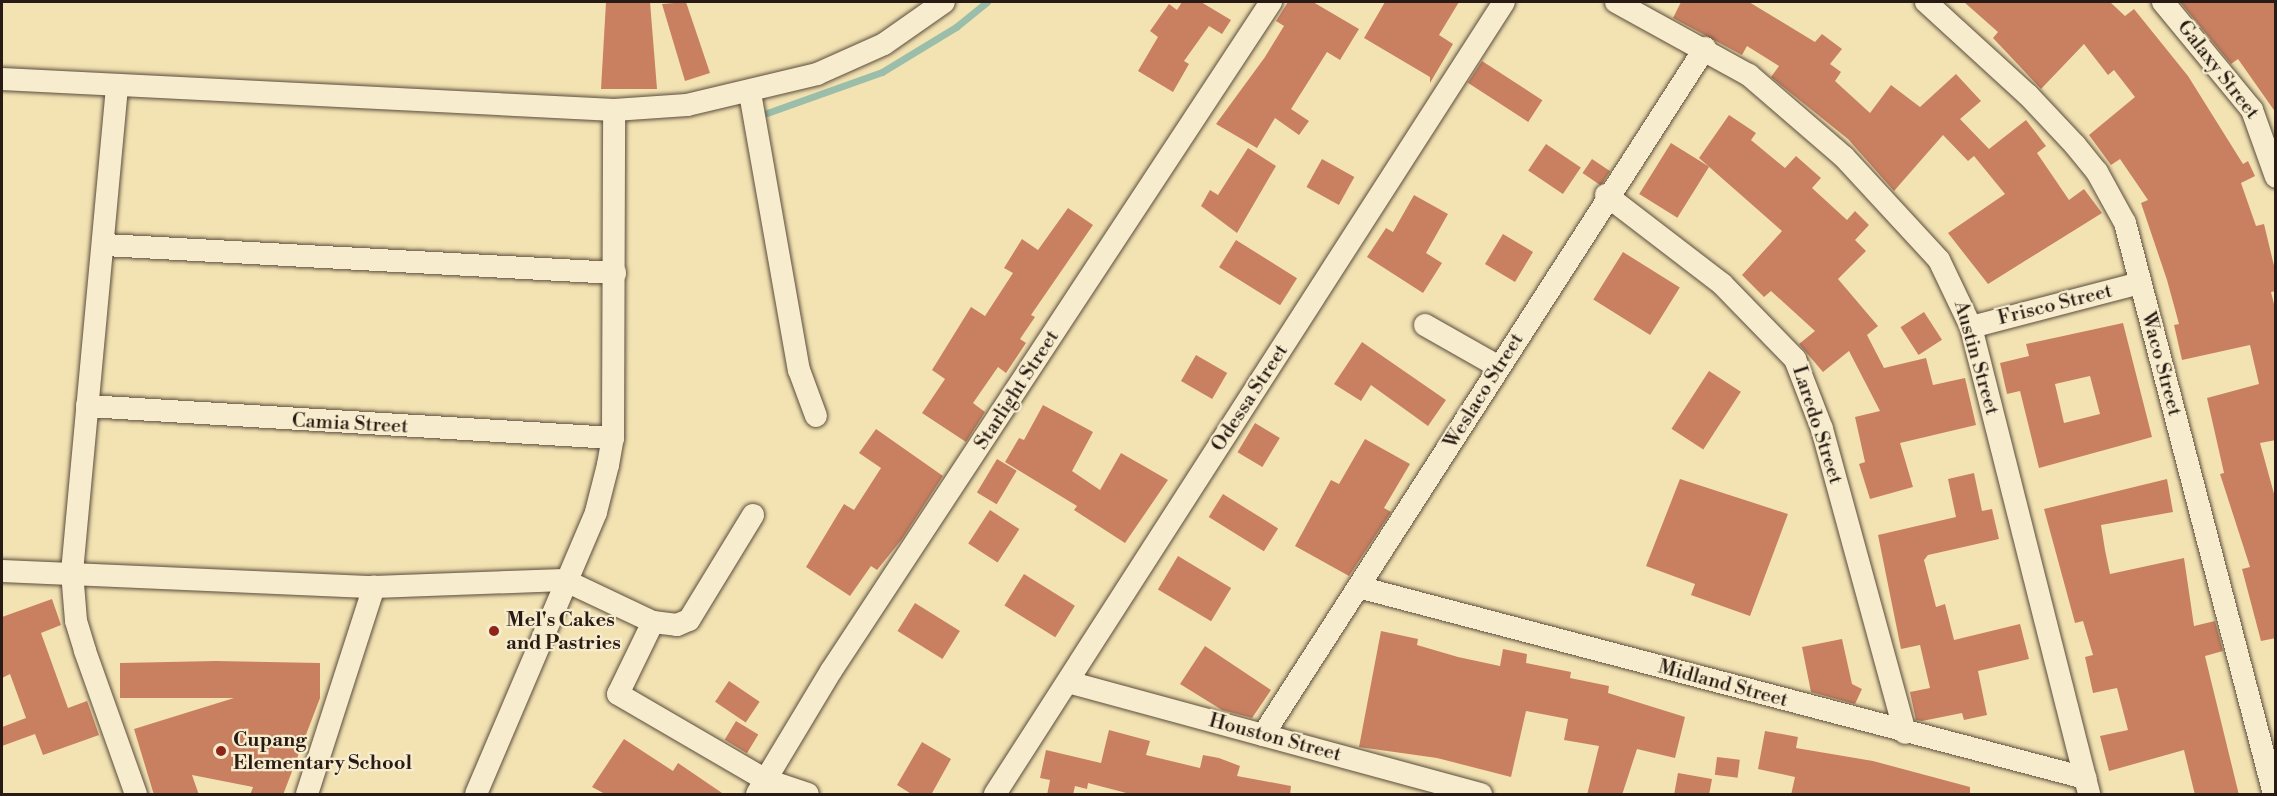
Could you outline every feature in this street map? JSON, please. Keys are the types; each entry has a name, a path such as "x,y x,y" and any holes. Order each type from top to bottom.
{"street":[{"path":"2,79 117,87 614,110 687,105 750,93 817,74 884,44 944,2"},
{"name":"Starlight Street","path":"761,787 831,671 1271,2"},
{"name":"Odessa Street","path":"995,795 1504,2"},
{"name":"Austin Street","path":"1616,2 1705,48 1795,113 1885,196 1939,260 1971,327 2087,786"},
{"name":"Waco Street","path":"1926,2 2028,94 2097,172 2125,223 2274,795"},
{"name":"Galaxy Street","path":"2163,2 2252,110 2276,177"},
{"name":"Weslaco Street","path":"1263,735 1362,588 1606,195 1705,48"},
{"path":"117,87 105,245 72,572 79,631 136,795"},
{"path":"750,93 799,370 816,416"},
{"path":"476,795 564,580 596,512 613,438 614,110"},
{"name":"Laredo Street","path":"1606,195 1722,284 1795,359 1822,429 1905,733"},
{"path":"105,245 615,273"},
{"name":"Frisco Street","path":"1971,327 2140,284"},
{"path":"1425,325 1500,367"},
{"name":"Camia Street","path":"87,406 613,438"},
{"path":"2,571 72,572 374,586 564,580 653,622 677,625 689,620 753,515"},
{"path":"307,795 374,586"},
{"name":"Midland Street","path":"1362,588 1905,733 2087,786"},
{"path":"653,622 618,694 761,787 808,795"},
{"name":"Houston Street","path":"1068,682 1481,795"}],"building":[{"path":"606,2 650,2 657,89 601,89"},
{"path":"686,2 710,73 685,81 662,4"},
{"path":"1182,2 1201,2 1231,20 1222,34 1209,26 1184,61 1189,64 1173,92 1138,71 1158,37 1150,31 1169,4 1177,10"},
{"path":"1288,2 1313,2 1359,29 1340,60 1327,52 1291,109 1309,121 1299,135 1275,118 1257,148 1216,124 1265,57 1284,26 1276,21"},
{"path":"1385,2 1459,2 1439,35 1453,44 1430,83 1430,77 1364,38"},
{"path":"1681,2 1749,2 1815,42 1822,34 1842,49 1830,64 1841,72 1835,81 1870,113 1891,85 1920,107 1956,74 1981,101 1960,119 1989,149 2026,120 2046,146 2037,153 2069,200 2084,189 2102,213 1988,284 1948,233 2005,194 1974,156 1968,161 1943,135 1894,191 1848,139 1771,77 1779,66 1747,46 1742,55 1673,18"},
{"path":"1964,2 2110,2 2125,16 2134,9 2188,76 2243,164 2248,161 2255,176 2241,183 2256,226 2264,224 2276,274 2276,291 2271,292 2276,312 2276,440 2260,443 2276,501 2276,638 2261,641 2242,569 2250,567 2220,474 2224,473 2207,398 2259,384 2250,345 2182,360 2174,325 2179,324 2141,203 2148,200 2120,159 2111,165 2089,135 2135,97 2114,70 2108,75 2084,44 2041,89 1993,38 1998,32"},
{"path":"2180,2 2276,2 2276,113 2238,59 2231,64"},
{"path":"1482,61 1542,100 1528,122 1468,83"},
{"path":"1729,115 1756,133 1751,140 1785,168 1796,156 1821,178 1812,188 1847,220 1855,211 1869,225 1855,240 1866,251 1838,279 1878,326 1867,335 1884,368 1926,358 1933,385 1965,378 1976,425 1900,443 1913,487 1870,499 1859,464 1865,462 1855,417 1880,411 1849,351 1823,372 1799,344 1815,331 1771,291 1764,297 1742,275 1782,231 1699,158"},
{"path":"1671,143 1709,167 1677,218 1639,194"},
{"path":"1546,144 1581,167 1563,194 1528,171"},
{"path":"1248,148 1276,166 1237,233 1201,206 1210,190 1218,195"},
{"path":"1322,159 1354,177 1339,205 1306,187"},
{"path":"1592,159 1610,171 1601,185 1582,173"},
{"path":"1414,195 1448,214 1426,253 1442,263 1423,293 1367,257 1386,228 1393,232"},
{"path":"1068,208 1093,225 1031,315 1035,317 1020,339 1026,343 1006,373 998,367 973,403 985,412 966,442 922,413 945,379 932,370 971,307 985,316 1013,273 1004,268 1022,239 1038,250"},
{"path":"1503,234 1533,252 1515,282 1485,264"},
{"path":"1236,240 1297,278 1280,305 1219,267"},
{"path":"1623,252 1680,288 1650,335 1593,299"},
{"path":"1924,312 1942,340 1918,355 1901,327"},
{"path":"2123,323 2152,437 2039,468 2020,391 2007,394 2000,363 2029,356 2026,344","holes":["2090,376 2100,414 2064,423 2055,384"]},
{"path":"1362,342 1446,400 1428,426 1371,385 1361,401 1334,384"},
{"path":"1196,355 1227,373 1212,399 1181,381"},
{"path":"1709,371 1741,392 1703,450 1671,429"},
{"path":"1043,405 1093,432 1072,471 1100,490 1121,453 1168,480 1125,543 1074,510 1077,506 1005,462 1019,438 1024,440"},
{"path":"1255,423 1280,438 1262,467 1237,452"},
{"path":"876,429 943,476 902,539 877,570 871,566 850,596 806,567 844,504 854,510 881,468 859,453"},
{"path":"1365,439 1410,464 1384,508 1391,512 1349,576 1295,546 1331,480 1339,484"},
{"path":"997,459 1017,471 997,504 977,492"},
{"path":"1974,473 1982,511 1992,509 1999,539 1928,555 1924,560 1936,607 1945,604 1954,640 2020,624 2029,659 1978,671 1987,715 1964,720 1962,713 1922,721 1916,720 1910,692 1930,688 1920,645 1901,649 1878,535 1956,517 1948,479"},
{"path":"1680,479 1788,514 1750,616 1691,595 1695,584 1646,566"},
{"path":"2167,479 2173,512 2101,525 2110,574 2184,558 2194,626 2215,621 2223,651 2205,656 2239,795 2195,795 2184,750 2109,771 2100,736 2128,730 2117,688 2093,693 2085,657 2093,655 2083,621 2075,623 2044,509"},
{"path":"1223,494 1278,528 1264,551 1209,517"},
{"path":"990,510 1019,529 998,563 968,544"},
{"path":"1178,556 1231,588 1211,621 1158,589"},
{"path":"1024,574 1075,606 1055,637 1004,605"},
{"path":"52,599 61,625 41,633 68,708 87,701 99,735 43,755 35,734 2,746 2,727 26,718 10,674 2,678 2,617"},
{"path":"915,603 960,631 942,659 898,631"},
{"path":"1381,631 1418,639 1417,645 1500,666 1503,649 1527,654 1526,663 1571,672 1570,678 1609,686 1608,693 1685,717 1675,758 1637,749 1622,795 1587,795 1599,746 1564,740 1568,719 1526,711 1511,777 1437,758 1359,747"},
{"path":"1842,639 1852,684 1862,689 1855,704 1811,692 1802,647"},
{"path":"1205,646 1271,690 1252,718 1222,710 1180,684"},
{"name":"Cupang Elementary School","path":"216,661 320,663 320,698 283,795 250,795 253,787 192,775 199,795 154,795 134,729 234,698 120,698 120,663"},
{"path":"729,681 760,702 746,722 715,702"},
{"path":"736,721 758,734 747,753 725,740"},
{"path":"1109,730 1150,741 1146,755 1200,768 1203,755 1219,758 1240,766 1237,776 1291,786 1290,795 1134,795 1088,783 1087,789 1075,786 1073,795 1047,795 1050,780 1040,778 1046,750 1101,763"},
{"path":"1765,731 1798,737 1796,748 1873,761 1970,787 1970,795 1791,795 1795,777 1758,769"},
{"path":"624,739 673,771 678,763 725,795 605,794 592,787"},
{"path":"922,742 951,759 931,795 913,795 897,785"},
{"path":"1717,757 1740,760 1738,778 1715,775"},
{"path":"1678,773 1712,779 1709,795 1674,795"}],"waterway":[{"path":"767,113 882,72 956,27 987,2"}],"place":[{"name":"Mel's Cakes and Pastries","path":"494,631"},
{"name":"Cupang Elementary School","path":"221,751"}]}
